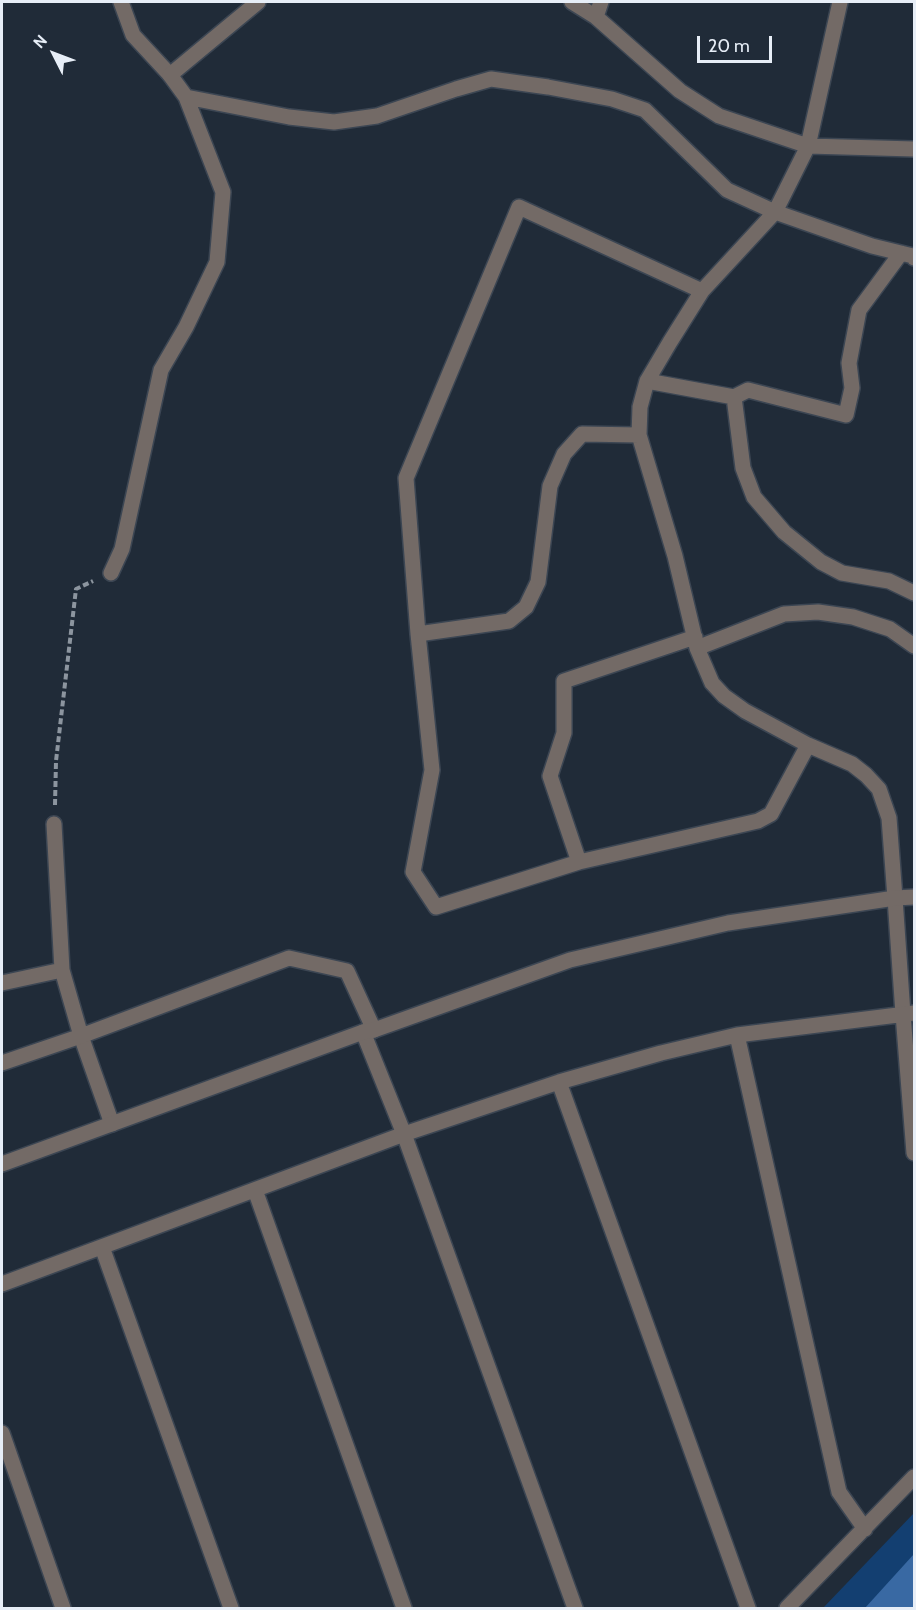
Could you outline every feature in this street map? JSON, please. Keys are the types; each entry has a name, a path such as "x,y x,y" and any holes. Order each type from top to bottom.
{"street":[{"path":"111,573 122,549 161,370 186,327 217,262 223,192 186,97 170,75 133,35 121,2"},
{"path":"170,75 258,2"},
{"path":"572,2 596,17 680,91 719,116 808,146 915,149"},
{"path":"596,17 601,2"},
{"path":"840,2 808,146 775,212 702,291 647,381 640,407 639,435 675,556 696,643 712,682 723,696 745,711 808,745 852,764 879,789 888,818 909,1014 915,1154"},
{"path":"186,97 289,117 334,122 377,116 491,79 612,99 645,110 727,190 775,212 872,246 911,255"},
{"path":"702,291 519,207 406,478 418,634 432,770 413,872 436,907 579,862 758,821 771,814 808,745"},
{"path":"647,381 734,397 748,390 846,415 852,388 849,363 859,310 911,255"},
{"path":"734,397 743,468 754,497 784,532 821,562 842,573 889,581 915,593"},
{"path":"418,634 509,621 526,607 538,582 550,486 564,454 582,434 639,435"},
{"path":"579,862 550,776 564,733 564,681 696,643 784,614 818,612 853,617 890,629 915,646"},
{"path":"54,824 62,970 81,1036 112,1124"},
{"path":"2,1164 570,960 728,923 915,897"},
{"path":"2,1063 289,958 348,971 404,1134 575,1608"},
{"path":"2,982 62,970"},
{"path":"2,1284 404,1134 559,1083 662,1053 737,1035 909,1014"},
{"path":"737,1035 839,1492 865,1528"},
{"path":"559,1083 748,1608"},
{"path":"255,1190 404,1608"},
{"path":"102,1247 231,1608"},
{"path":"2,1433 63,1608"},
{"path":"787,1608 915,1477"}],"path":[{"path":"54,824 56,761 76,589 111,573"}],"shaded area":[{"path":"914,1513 914,1608 823,1608"},
{"path":"914,1554 914,1608 865,1608"}]}
